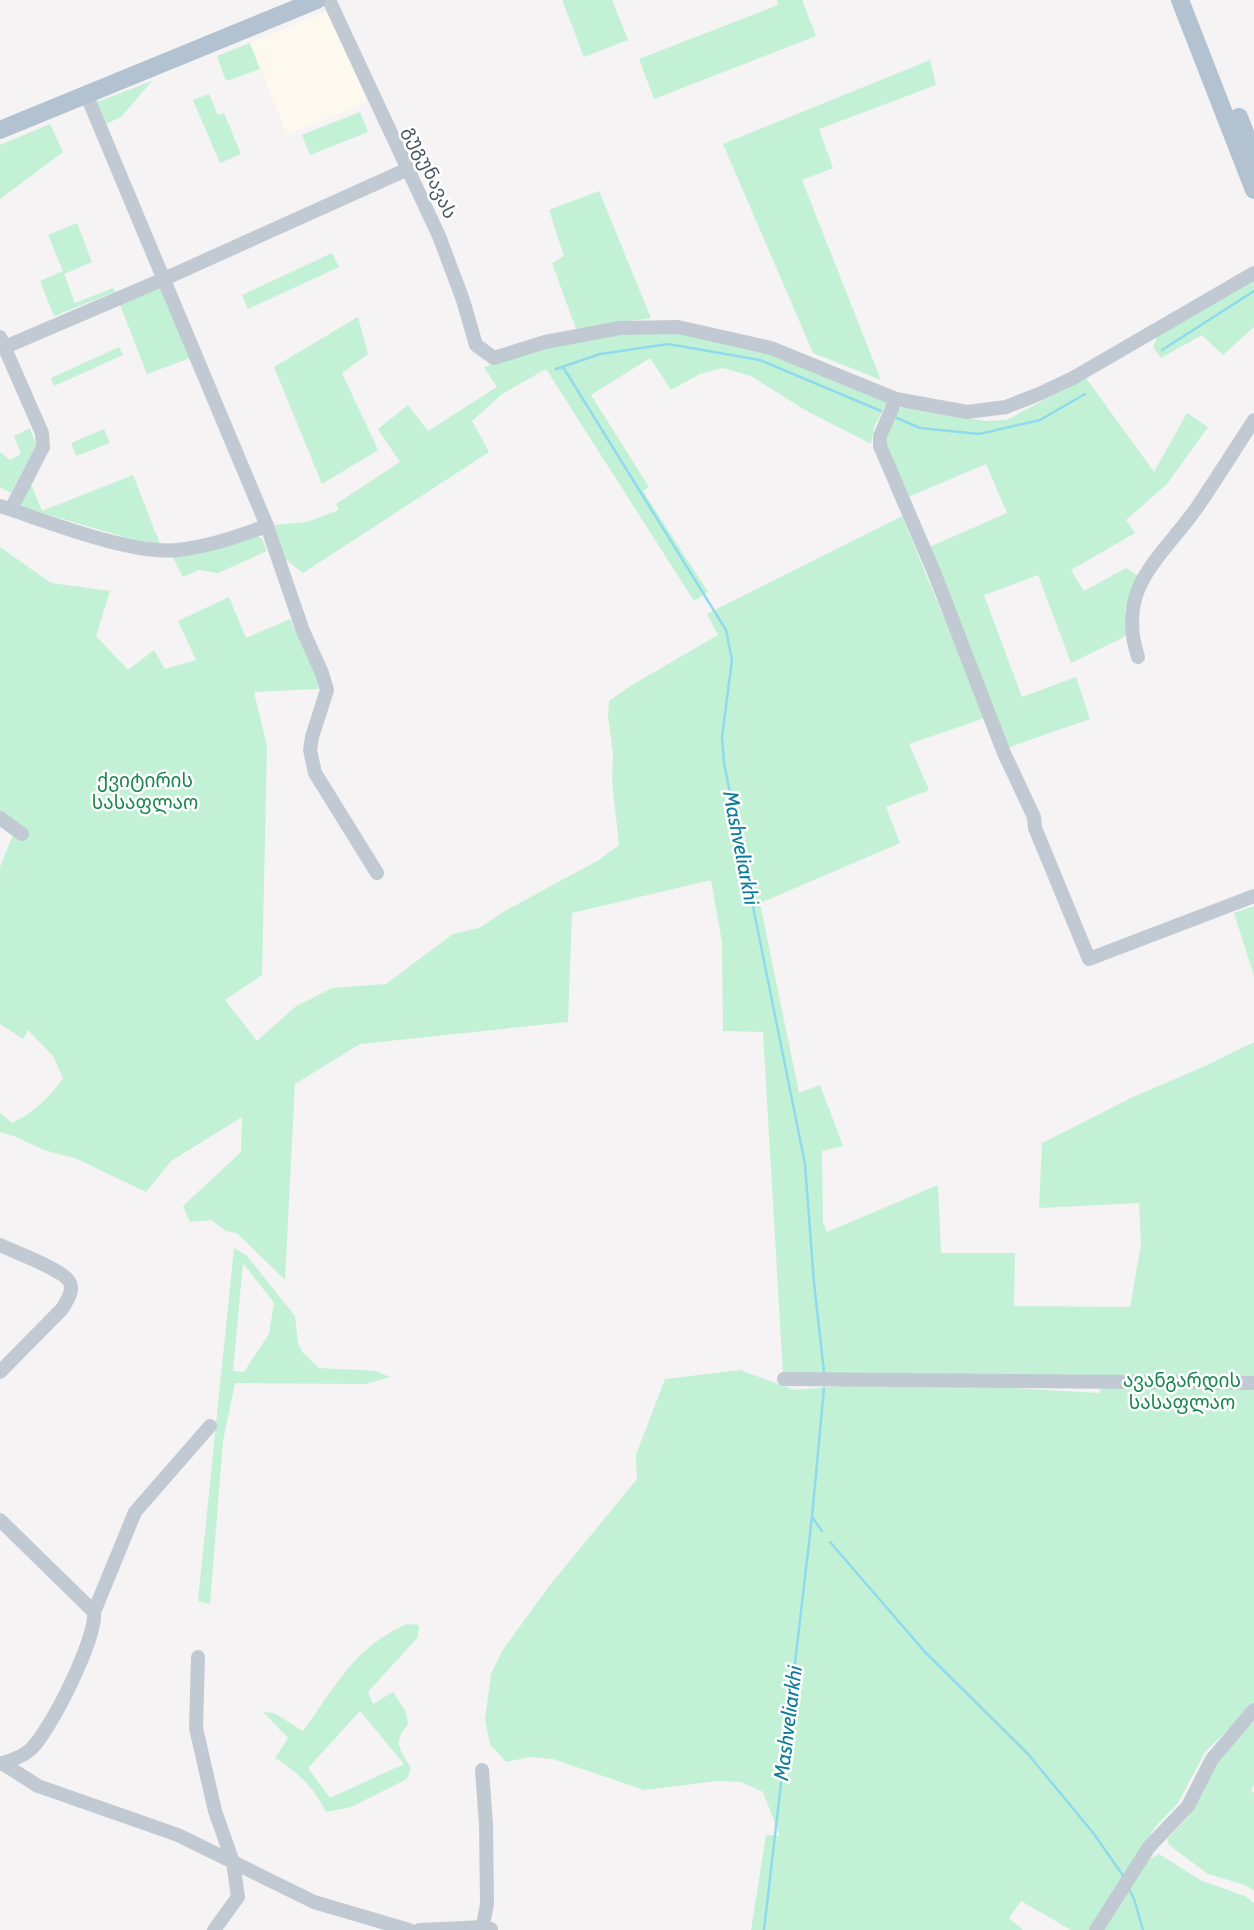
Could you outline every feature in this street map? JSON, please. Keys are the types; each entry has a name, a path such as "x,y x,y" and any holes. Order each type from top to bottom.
{"main road":[{"path":"0,130 317,0"},
{"path":"1180,0 1254,190"},
{"path":"1192,0 1254,156"}],"street":[{"name":"გუგუნავას","path":"329,0 439,236 476,345 494,358 545,342 620,328 678,327 771,348 896,399"},
{"path":"87,96 267,526 327,690 312,737 311,761 315,773 377,873"},
{"path":"267,526 203,547 165,550 115,542 6,507 43,447 41,433 3,342 164,279 408,169"},
{"path":"1254,273 1073,378 1006,407 967,412 896,399 880,436 880,446 1004,753 1034,817 1035,828 1089,959 1254,896"},
{"path":"1138,657 1131,635 1132,608 1144,578 1162,550 1198,507 1254,420"},
{"path":"0,818 22,834"},
{"path":"0,1245 58,1272 69,1280 72,1287 62,1309 0,1372"},
{"path":"784,1379 1254,1382"},
{"path":"1,1764 30,1750 50,1722 89,1641 95,1622 94,1612 135,1512 210,1426"},
{"path":"0,1520 94,1612"},
{"path":"198,1657 195,1728 215,1811 233,1862 238,1897 214,1930"},
{"path":"1096,1930 1149,1847 1188,1806 1212,1759 1254,1710"},
{"path":"1,1764 38,1786 178,1835 314,1902 409,1930"},
{"path":"419,1930 486,1929 486,1824 482,1770"}],"shaded area":[{"path":"330,10 367,102 287,135 250,43"}],"green space":[{"path":"562,0 612,0 628,40 584,57"},
{"path":"777,0 802,0 816,36 654,99 639,59 778,5"},
{"path":"250,43 260,69 226,81 217,56"},
{"path":"930,60 936,85 819,129 833,168 802,180 881,380 813,353 723,144"},
{"path":"152,81 121,117 106,124 97,102"},
{"path":"209,94 218,115 224,113 241,154 220,163 193,100"},
{"path":"360,112 368,132 310,155 302,135"},
{"path":"50,124 63,152 0,199 0,145"},
{"path":"599,191 651,318 576,329 552,263 564,256 549,210"},
{"path":"77,223 92,262 64,274 75,303 113,288 115,292 54,316 40,281 63,271 48,235"},
{"path":"332,253 339,267 248,309 242,295"},
{"path":"1254,280 1254,327 1223,355 1202,335 1161,358 1153,347 1159,331"},
{"path":"158,287 162,288 193,357 147,374 119,302"},
{"path":"358,317 368,354 342,373 378,450 322,484 274,367"},
{"path":"678,331 770,352 889,399 874,427 871,444 805,410 751,376 723,368 700,374 671,390 650,358 591,395 649,487 643,491 708,592 694,601 546,369 502,394 472,421 489,452 303,573 285,559 274,525 307,522 339,510 336,504 400,462 378,429 408,405 428,431 497,387 484,367 555,345 619,333"},
{"path":"119,347 123,355 54,386 51,378"},
{"path":"1086,378 1154,472 1187,413 1208,427 1167,484 1126,520 1135,533 1071,570 1084,591 1126,568 1139,576 1125,609 1126,636 1071,663 1038,575 984,595 1022,697 1076,677 1090,719 1007,748 927,548 1007,513 986,464 906,498 887,447 886,436 895,411 904,407 985,421 1006,420"},
{"path":"30,428 36,445 11,493 0,487 0,452 10,460 21,454 14,436"},
{"path":"104,429 110,443 76,456 71,443"},
{"path":"133,475 160,544 131,539 22,507 22,496 31,484 42,511"},
{"path":"902,516 985,718 909,744 929,790 886,807 900,843 760,903 799,1093 820,1085 843,1146 822,1151 823,1223 827,1232 938,1185 941,1253 1015,1253 1014,1306 1130,1307 1141,1245 1139,1203 1039,1208 1042,1143 1133,1097 1254,1042 1254,1704 1205,1752 1178,1803 1156,1826 1090,1930 1071,1930 1021,1901 1009,1918 1023,1930 751,1930 766,1835 780,1836 763,1792 741,1782 718,1781 644,1790 553,1759 530,1757 506,1762 490,1744 485,1720 491,1674 502,1651 550,1585 637,1479 636,1455 665,1379 740,1370 795,1390 850,1385 976,1386 1099,1393 1107,1379 783,1374 763,1032 723,1031 722,942 711,880 572,913 568,1022 360,1044 295,1084 285,1280 237,1233 226,1231 211,1220 190,1222 183,1206 241,1152 242,1117 171,1161 146,1192 77,1159 44,1150 0,1132 0,1113 12,1123 20,1119 40,1104 63,1078 53,1056 28,1030 23,1039 0,1024 0,867 13,835 26,842 0,818 0,547 51,583 110,591 96,636 128,670 154,650 165,669 196,660 178,621 229,597 246,638 290,619 317,677 318,689 254,692 267,746 262,975 225,1000 257,1041 295,1007 332,988 386,984 453,934 479,928 599,860 619,845 612,781 609,701 718,635 707,614"},
{"path":"255,534 262,539 267,551 218,573 199,570 183,577 172,556"},
{"path":"1254,906 1254,976 1234,913"},
{"path":"234,1248 247,1256 295,1316 298,1343 303,1353 319,1368 376,1371 390,1377 366,1384 235,1383 223,1441 210,1604 198,1601","holes":["243,1263 274,1303 269,1334 244,1372 233,1371"]},
{"path":"407,1624 419,1625 418,1637 368,1692 373,1704 393,1692 406,1712 408,1724 400,1736 399,1746 411,1768 407,1779 351,1807 326,1812 305,1781 275,1758 288,1738 263,1712 274,1713 303,1731 348,1669 373,1644","holes":["360,1711 404,1764 330,1798 308,1768"]},
{"path":"1254,1721 1254,1785 1251,1790 1254,1793 1254,1891 1245,1885 1208,1874 1169,1845 1167,1839 1189,1816 1213,1767"},
{"path":"1159,1854 1202,1881 1245,1896 1254,1903 1254,1930 1101,1930 1146,1861"}],"waterway":[{"path":"1162,350 1254,291"},
{"path":"556,369 600,354 668,344 760,360 881,411"},
{"name":"Mashveliarkhi","path":"563,367 726,630 732,660 722,737 724,763 805,1164 824,1372"},
{"path":"897,418 920,428 979,434 1040,420 1085,394"},
{"name":"Mashveliarkhi","path":"822,1531 812,1517 824,1388"},
{"name":"Mashveliarkhi","path":"764,1930 812,1517"},
{"path":"830,1542 925,1652 1028,1754 1094,1834 1124,1877"},
{"path":"1130,1891 1143,1930"}],"park label":[{"name":"ქვიტირის სასაფლაო","path":"145,791"},
{"name":"ავანგარდის სასაფლაო","path":"1182,1391"}]}
